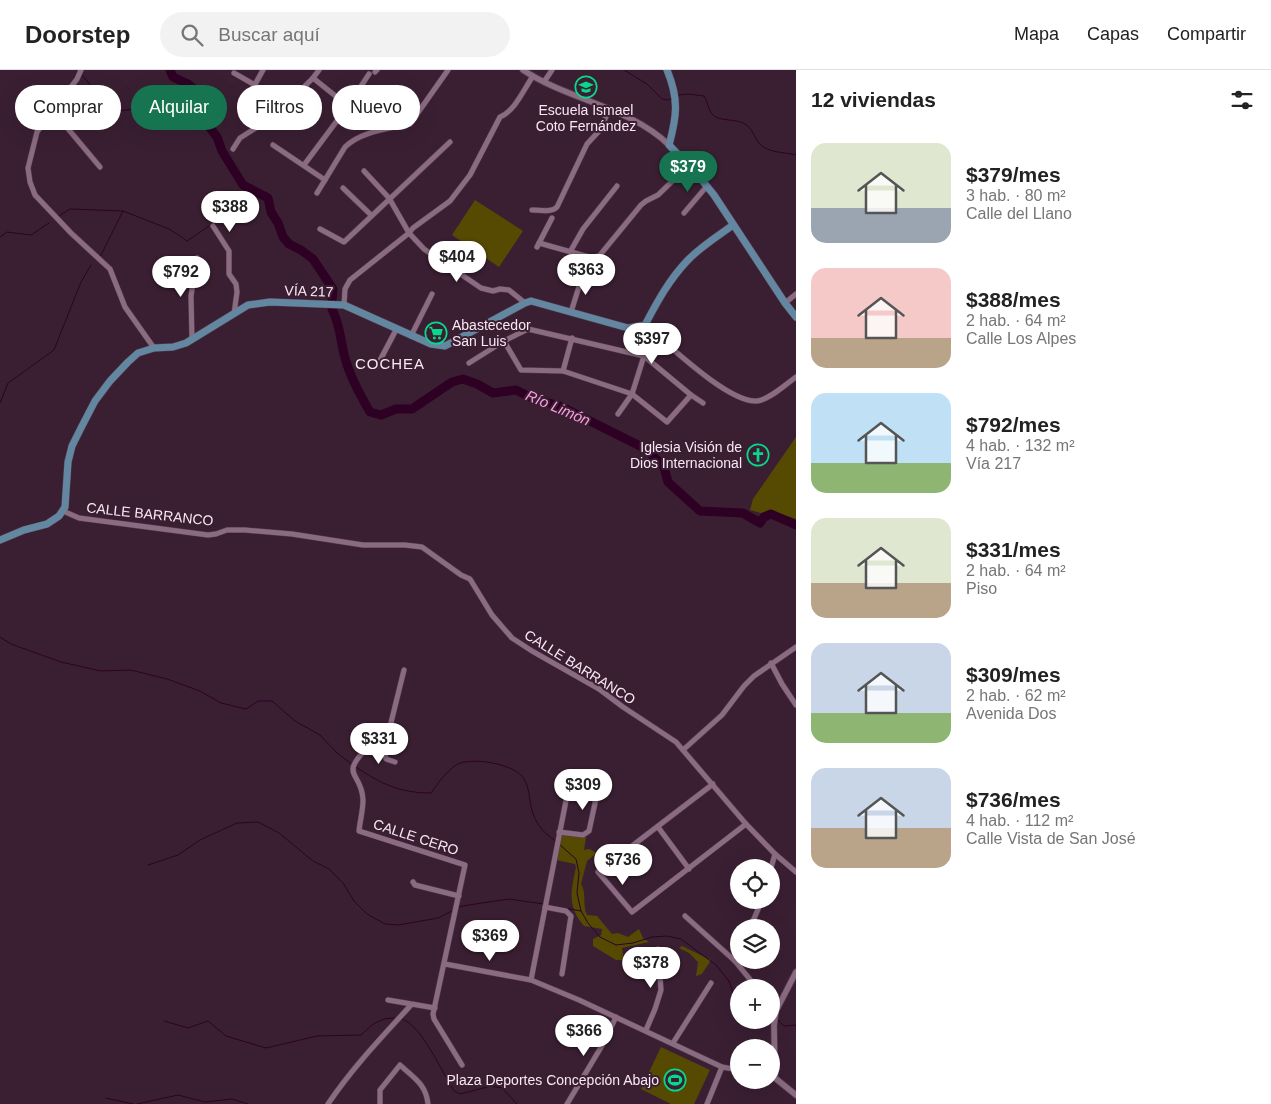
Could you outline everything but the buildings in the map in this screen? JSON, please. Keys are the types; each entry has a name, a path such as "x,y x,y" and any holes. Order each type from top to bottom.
{"main road":[{"path":"667,70 671,80 676,110 669,146 707,186 796,317"},
{"path":"525,302 571,312 628,328 645,325 660,296 678,271 689,259 733,225"},
{"name":"VÍA 217","path":"63,511 66,498 68,462 72,446 95,401 138,353 154,348 173,347 192,340 248,305 258,303 344,305 411,336 431,344 445,346 525,302"},
{"path":"0,540 24,530 47,524 63,511"}],"street":[{"path":"73,85 81,70"},
{"path":"234,73 254,86 263,70"},
{"path":"234,149 240,138 276,115 319,70"},
{"path":"316,193 345,147 351,141 359,137 410,124 448,70"},
{"path":"523,70 544,82 641,124 660,136 669,146"},
{"path":"544,82 552,70"},
{"path":"362,85 369,74"},
{"path":"344,305 345,289 350,280 413,228 450,201 470,175 500,117 511,109 532,76"},
{"path":"313,78 332,93"},
{"path":"532,210 555,210 587,144 600,130 609,110"},
{"path":"304,165 332,127"},
{"path":"39,130 28,168 30,182 35,195 71,234 110,270 125,307 154,348"},
{"path":"69,130 100,167"},
{"path":"320,229 344,242 450,142"},
{"path":"273,145 325,180"},
{"path":"552,218 538,245 589,257 600,255 646,200 658,195 688,166"},
{"path":"364,171 389,198 409,233 424,249 481,288 493,291 500,289 509,290 525,302"},
{"path":"570,252 583,229 617,186"},
{"path":"684,213 707,186"},
{"path":"343,188 371,215"},
{"path":"213,226 229,251 229,274 236,284 237,292 234,314"},
{"path":"192,340 191,296 197,258"},
{"path":"571,312 583,274"},
{"path":"411,336 432,294"},
{"path":"785,303 796,294"},
{"path":"618,414 632,394 644,356 645,325"},
{"path":"645,325 723,389 742,399 756,401 764,399 796,377"},
{"path":"377,366 397,328"},
{"path":"469,363 526,328 644,356 703,403"},
{"path":"563,371 572,338"},
{"path":"504,341 521,370 563,371 632,394 667,422 691,395"},
{"name":"CALLE BARRANCO","path":"63,511 79,518 208,535 227,530 277,532 363,545 422,547 470,579 492,615 512,638 599,689 622,707 666,734 683,750 746,824 775,854 796,872"},
{"path":"683,750 722,715 754,676 796,647"},
{"path":"771,663 796,705"},
{"path":"395,762 386,759 384,751 404,670"},
{"name":"CALLE CERO","path":"384,751 378,752 368,747 356,759 353,765 354,774 363,798 359,831 465,865 459,896"},
{"path":"531,980 571,775"},
{"path":"712,784 598,872 632,912 746,824"},
{"path":"560,832 583,835 589,832 597,794 602,790"},
{"path":"658,827 689,869"},
{"path":"774,859 775,854"},
{"path":"413,882 415,885 459,896 434,1019 462,1065"},
{"path":"545,908 566,911 571,916 562,974"},
{"path":"685,916 730,956"},
{"path":"646,1030 661,990 658,949"},
{"path":"444,964 531,980 646,1030 722,1067 730,1068"},
{"path":"741,969 749,979"},
{"path":"780,1003 796,972"},
{"path":"673,1043 712,983"},
{"path":"388,1000 435,1008"},
{"path":"328,1104 344,1080 411,1004"},
{"path":"567,1104 603,1044 616,1017"},
{"path":"380,1104 380,1090 400,1065 422,1085 427,1094 428,1104"},
{"path":"706,1104 722,1067"},
{"path":"780,1082 796,1095"}],"shaded area":[{"path":"475,200 523,231 499,267 452,235"},
{"path":"796,437 796,519 772,511 761,513 750,510 753,499"},
{"path":"561,835 586,837 584,850 589,849 597,853 587,861 581,884 584,891 587,915 597,916 612,934 618,933 628,937 639,929 643,938 649,942 622,948 624,960 616,960 593,946 593,939 601,935 602,929 584,926 575,912 572,891 575,864 556,860"},
{"path":"682,946 711,960 702,974 696,976 698,962 689,953 679,948"},
{"name":"Plaza Deportes Concepción Abajo","path":"661,1047 710,1070 694,1104 671,1104 641,1089"}],"waterway":[{"name":"Río Limón","path":"170,70 173,77 188,84 203,96 209,107 207,124 217,137 222,151 243,185 268,198 271,212 278,223 283,237 289,244 313,259 333,289 332,301"},
{"path":"624,70 647,84 662,99 668,100 672,98"},
{"path":"82,75 113,112 131,109"},
{"path":"678,95 704,96 711,112 715,116 745,124 759,143 766,149 796,155"},
{"path":"184,239 187,241 257,191"},
{"path":"59,216 70,209 123,211 169,229 183,238"},
{"path":"100,257 123,211"},
{"path":"0,237 7,232 31,235 49,223"},
{"path":"0,403 8,383 54,350 81,282 91,265"},
{"name":"Río Limón","path":"332,309 347,365 370,412 381,415 396,409 412,409 452,382 463,379 493,393 516,390 534,399 560,406 646,449 664,467 668,482 700,511 743,513 760,523 764,517 771,514 796,525"},
{"path":"0,637 11,644 61,662 101,671 131,670 167,679 200,691 221,703 246,709 258,701 272,701 295,721 320,735 337,753 353,765"},
{"path":"356,767 391,786 420,793 431,793 446,774 456,765 463,762 493,763 512,769 524,779 535,819 542,829 556,841"},
{"path":"148,865 178,855 200,840 237,823 258,822 279,833 313,861 329,869 343,883 354,901 367,914 385,924 399,925 438,918 454,910"},
{"path":"559,844 576,859 579,873 577,893 581,911 600,937 616,945 633,943 652,937 667,936 681,939 716,965 730,984"},
{"path":"457,908 509,899 544,904"},
{"path":"548,905 581,911"},
{"path":"164,1021 188,1028 208,1021 226,1036 266,1048 317,1036 361,1035 373,1024 384,1019 394,1018"},
{"path":"402,1019 417,1030 431,1050 454,1091 460,1094 491,1086 502,1088 517,1104"},
{"path":"780,1022 784,1026 796,1025"},
{"path":"137,1104 178,1095 205,1102 232,1099 248,1104"},
{"path":"106,1098 133,1104"}],"place":[{"name":"Escuela Ismael Coto Fernández","path":"586,87"},
{"name":"Abastecedor San Luis","path":"436,333"},
{"name":"Iglesia Visión de Dios Internacional","path":"758,455"},
{"name":"Plaza Deportes Concepción Abajo","path":"675,1080"}],"district":[{"name":"COCHEA","path":"390,364"}]}
